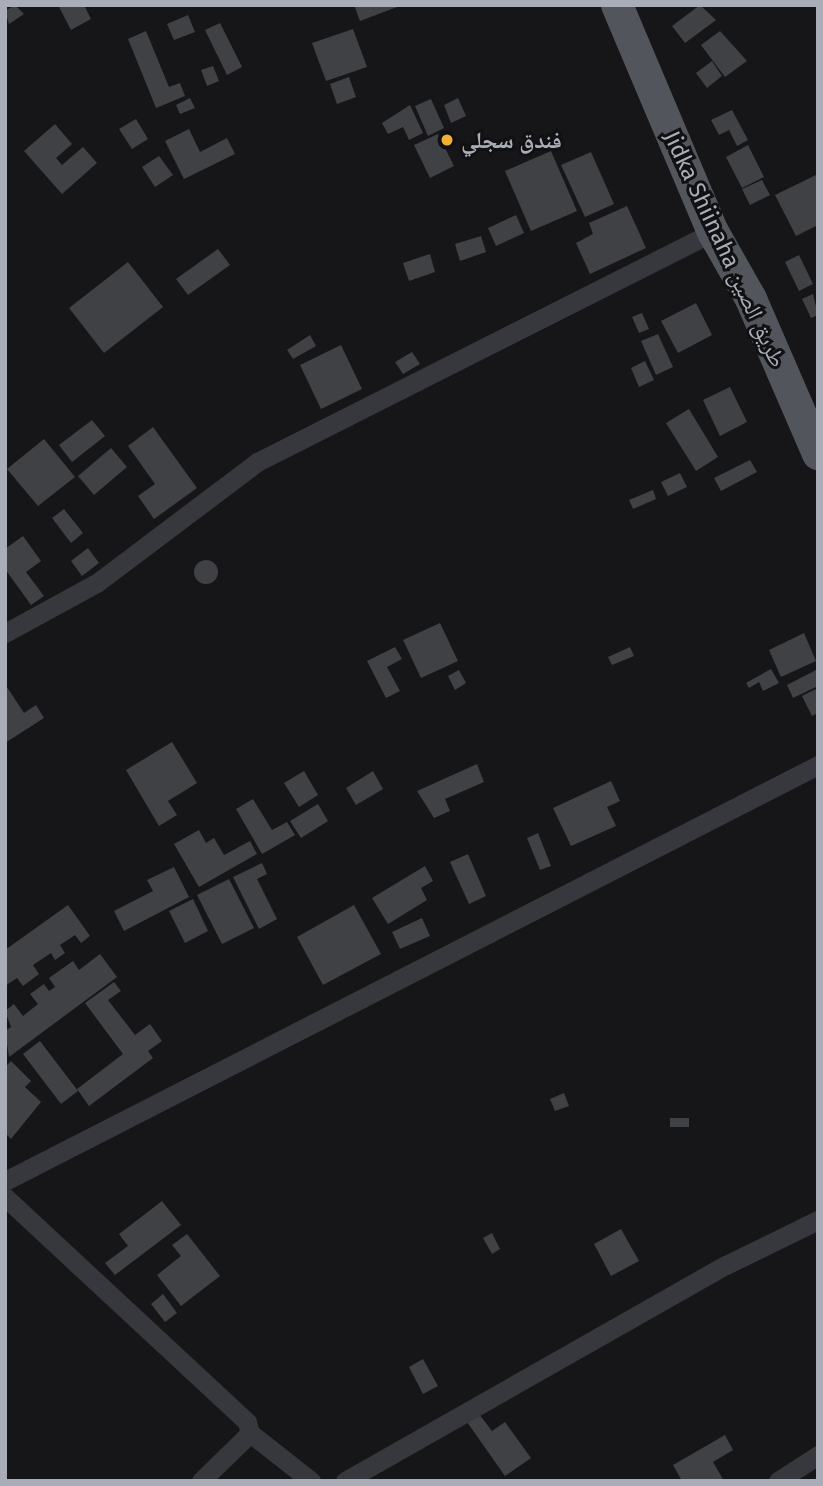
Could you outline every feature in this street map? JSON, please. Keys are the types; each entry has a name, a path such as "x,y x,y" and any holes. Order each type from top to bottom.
{"main road":[{"name":"Jidka Shiinaha طريق الصين","path":"617,5 713,232 751,299 818,454"}],"street":[{"path":"5,633 98,582 257,462 713,232"},
{"path":"5,1181 818,765"},
{"path":"5,1197 237,1412 250,1433 312,1481"},
{"path":"345,1481 726,1265 818,1220"},
{"path":"201,1481 250,1433"},
{"path":"778,1481 818,1455"}],"building":[{"path":"15,5 24,14 9,24 5,11"},
{"path":"58,5 84,5 91,19 71,30"},
{"path":"354,5 397,5 397,7 360,21"},
{"path":"700,5 716,20 685,43 672,26"},
{"path":"188,15 195,32 174,40 167,24"},
{"path":"220,23 242,67 227,75 205,30"},
{"path":"353,29 367,67 326,81 312,43"},
{"path":"146,31 169,87 180,83 185,96 156,108 128,39"},
{"path":"720,31 747,61 725,77 701,45"},
{"path":"712,61 722,76 707,88 696,73"},
{"path":"213,66 219,81 207,86 201,70"},
{"path":"349,77 356,97 337,104 330,84"},
{"path":"190,98 195,108 180,114 176,105"},
{"path":"458,98 466,116 451,123 444,105"},
{"path":"431,99 444,128 428,136 415,106"},
{"path":"410,105 423,133 409,140 403,127 388,134 382,123"},
{"path":"732,110 748,140 737,146 729,130 719,135 711,120"},
{"path":"136,119 148,139 132,149 119,129"},
{"path":"55,124 72,144 56,158 62,165 83,147 97,163 62,194 24,151"},
{"path":"189,129 200,152 227,138 235,154 184,179 165,141"},
{"path":"438,134 454,166 430,178 414,145"},
{"path":"748,145 764,177 742,188 726,157"},
{"path":"551,151 577,211 531,231 505,171"},
{"path":"591,152 614,204 585,217 561,165"},
{"path":"159,156 173,175 155,187 142,167"},
{"path":"818,174 818,225 796,236 775,195"},
{"path":"762,180 770,195 750,205 742,189"},
{"path":"627,206 646,248 590,274 576,243 593,234 589,223"},
{"path":"516,215 524,233 496,246 488,228"},
{"path":"481,236 486,252 460,261 455,244"},
{"path":"218,249 230,265 188,295 176,279"},
{"path":"430,254 435,272 409,281 403,263"},
{"path":"799,255 813,284 799,291 785,262"},
{"path":"128,262 163,307 104,353 69,308"},
{"path":"813,294 818,315 811,318 802,299"},
{"path":"696,303 712,335 678,353 661,321"},
{"path":"642,313 649,329 639,333 632,317"},
{"path":"658,334 673,367 656,375 641,341"},
{"path":"310,335 316,346 293,359 287,350"},
{"path":"341,345 362,389 321,409 300,365"},
{"path":"412,352 420,364 403,374 395,362"},
{"path":"645,361 654,380 639,387 631,368"},
{"path":"730,387 747,422 720,436 703,400"},
{"path":"689,409 718,457 696,471 666,423"},
{"path":"92,420 105,436 72,462 59,445"},
{"path":"153,427 197,488 154,519 138,496 155,484 128,446"},
{"path":"44,439 75,477 38,506 7,469"},
{"path":"111,448 127,467 94,495 78,476"},
{"path":"750,460 757,472 721,491 714,478"},
{"path":"680,473 687,487 668,496 661,482"},
{"path":"653,490 656,499 633,509 629,500"},
{"path":"64,509 83,533 71,543 52,518"},
{"path":"23,536 41,561 26,572 44,596 31,605 5,569 5,549"},
{"path":"88,548 99,563 82,576 71,561"},
{"path":"206,560 215,563 218,572 215,581 206,584 197,581 194,572 197,563"},
{"path":"440,623 458,661 421,678 403,640"},
{"path":"804,633 816,661 781,677 769,650"},
{"path":"395,647 402,659 387,667 400,691 386,698 367,661"},
{"path":"630,647 634,656 612,665 608,657"},
{"path":"771,669 779,683 763,691 759,682 749,688 746,683"},
{"path":"818,669 818,686 793,698 787,685"},
{"path":"459,670 466,683 455,690 448,676"},
{"path":"5,684 24,713 36,705 44,718 5,743"},
{"path":"818,688 818,713 812,716 802,696"},
{"path":"172,742 197,783 168,801 177,815 159,826 126,770"},
{"path":"477,764 484,782 445,799 450,811 434,818 417,791"},
{"path":"304,771 318,795 299,807 284,783"},
{"path":"373,771 383,789 356,805 346,788"},
{"path":"611,781 620,801 607,807 616,826 571,846 553,808"},
{"path":"253,799 272,830 287,822 295,835 262,854 236,809"},
{"path":"318,804 328,821 301,838 290,821"},
{"path":"199,830 206,843 214,838 224,855 250,841 257,854 199,887 174,844"},
{"path":"538,833 551,866 540,870 527,838"},
{"path":"468,854 486,896 469,904 450,862"},
{"path":"262,863 267,874 257,879 277,919 259,929 233,877"},
{"path":"425,866 433,881 421,888 427,900 388,924 372,898"},
{"path":"174,867 189,897 124,931 114,911 153,891 147,880"},
{"path":"229,879 254,928 222,944 197,895"},
{"path":"193,899 208,931 185,943 169,911"},
{"path":"68,905 90,936 81,943 75,935 60,945 65,953 55,960 51,953 33,965 39,974 23,986 17,978 5,986 5,950"},
{"path":"354,905 381,954 323,985 297,937"},
{"path":"422,918 430,936 400,949 392,932"},
{"path":"100,954 117,977 9,1057 5,1031 11,1027 5,1011 14,1004 23,1016 38,1004 30,994 44,984 49,991 55,987 49,978 73,961 79,970"},
{"path":"114,982 121,991 108,1000 135,1035 150,1024 162,1041 148,1051 153,1058 89,1106 77,1089 123,1054 85,1003"},
{"path":"40,1041 78,1091 61,1104 23,1054"},
{"path":"11,1061 31,1081 25,1087 41,1102 11,1139 5,1133 5,1067"},
{"path":"564,1093 569,1106 555,1111 550,1099"},
{"path":"670,1118 689,1118 689,1127 670,1127"},
{"path":"162,1201 181,1225 115,1275 105,1263 128,1246 119,1234"},
{"path":"621,1229 639,1261 611,1276 594,1244"},
{"path":"492,1233 500,1249 492,1254 483,1238"},
{"path":"187,1234 220,1276 181,1306 157,1275 181,1256 172,1245"},
{"path":"163,1294 177,1313 165,1322 151,1304"},
{"path":"423,1359 438,1386 423,1394 409,1367"},
{"path":"479,1414 492,1431 505,1422 531,1458 505,1476 467,1422"},
{"path":"725,1435 733,1450 713,1462 724,1481 682,1481 673,1465"}],"place":[{"name":"فندق سجلي","path":"447,140"}]}
